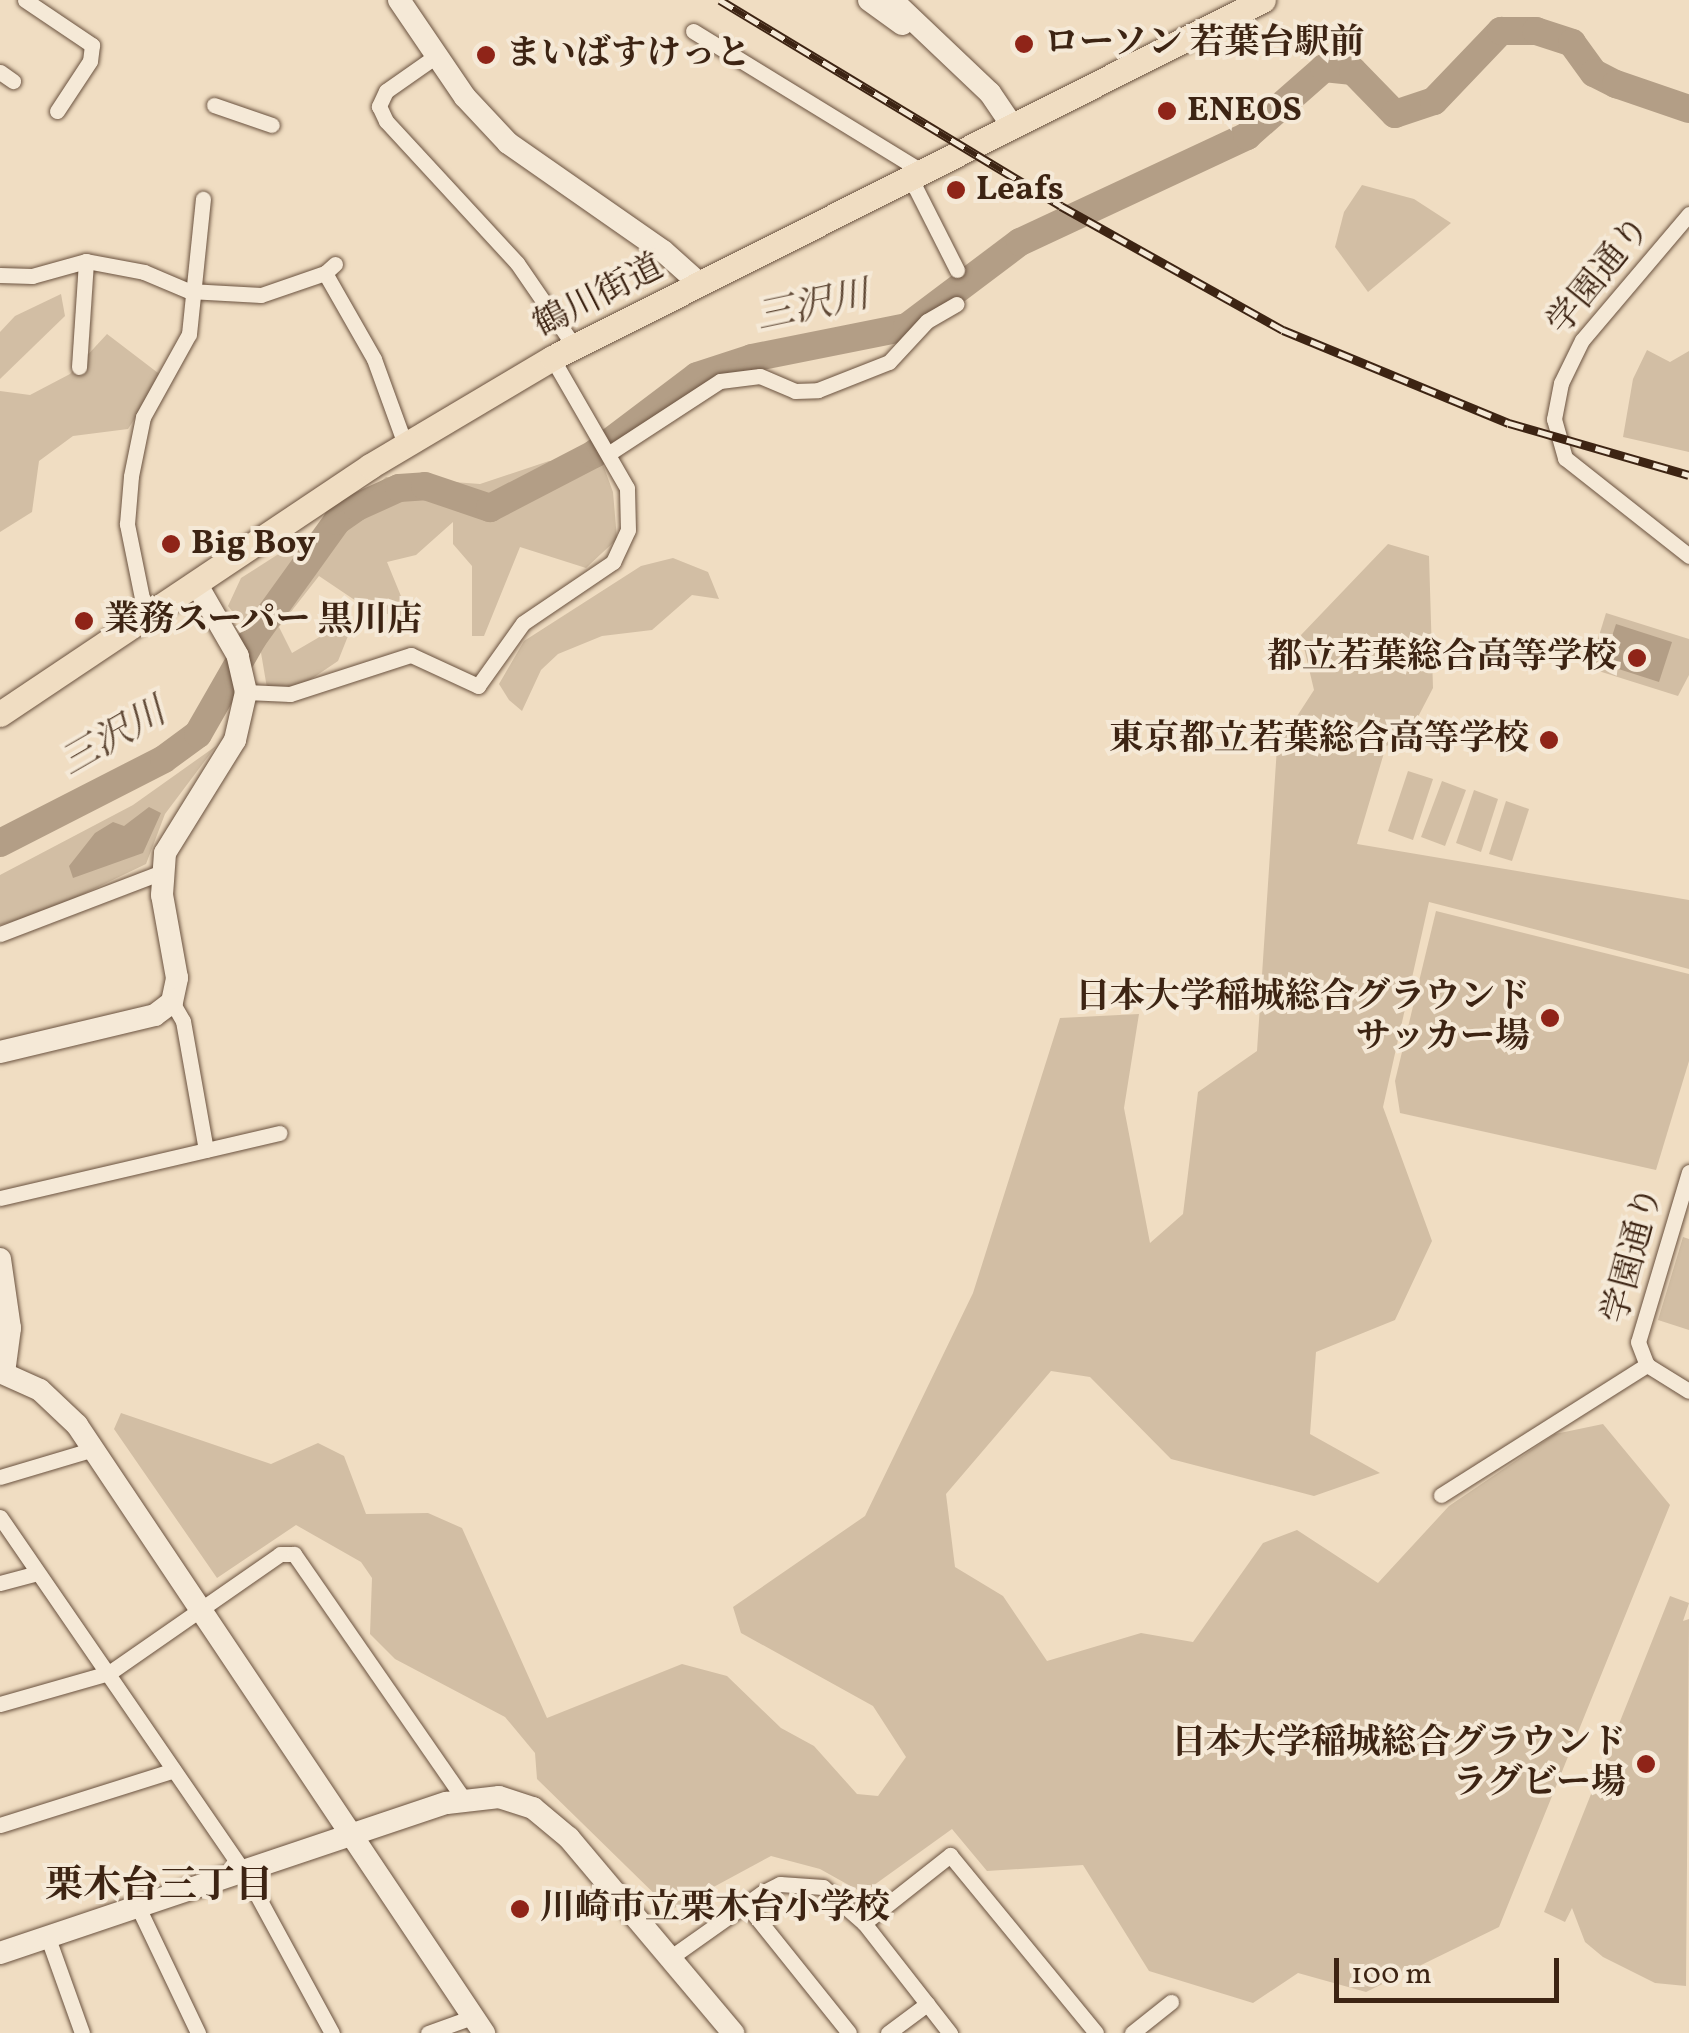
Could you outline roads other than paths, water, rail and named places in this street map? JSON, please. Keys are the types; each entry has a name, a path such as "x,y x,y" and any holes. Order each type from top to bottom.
{"main road":[{"name":"鶴川街道","path":"0,714 406,444 563,352 1263,0"}],"street":[{"path":"25,0 92,45 90,61 57,111"},
{"path":"398,0 436,56 508,143 664,251 700,286"},
{"path":"884,3 990,93 1013,127"},
{"path":"693,31 917,175 956,270"},
{"path":"246,689 290,694 411,654 478,686 523,623 613,562 628,530 627,488 517,264 386,121 379,106 386,91 436,56"},
{"path":"214,105 272,125"},
{"path":"154,614 142,598 127,524 131,476 142,416 189,334 189,291 203,199"},
{"name":"学園通り","path":"1689,214 1582,340 1560,383 1554,419 1564,458 1689,556"},
{"path":"79,367 86,261"},
{"path":"0,275 32,276 86,261 144,272 189,291 261,295 330,268 374,360 406,444"},
{"path":"611,452 720,381 760,376 795,392 818,390 889,362 927,322 956,304"},
{"path":"0,1052 156,1016 172,1002 176,978 162,872 179,822 235,740 246,689 232,644 197,585"},
{"path":"0,934 162,872"},
{"path":"172,1002 183,1021 206,1150"},
{"path":"0,1198 280,1133"},
{"name":"学園通り","path":"1689,1172 1640,1321 1648,1365 1689,1391"},
{"path":"0,1259 10,1328 2,1372 59,1404 94,1448 358,1836 480,2025 428,2033"},
{"path":"1442,1495 1648,1365"},
{"path":"0,1477 94,1448"},
{"path":"0,1517 245,1874 332,2033"},
{"path":"0,1704 108,1674 280,1554 294,1554 463,1798"},
{"path":"0,1583 38,1573"},
{"path":"0,1825 174,1770"},
{"path":"0,1953 463,1798 500,1797 533,1808 569,1838 674,1955 733,2033"},
{"path":"864,1923 950,1854 1096,2033"},
{"path":"674,1955 746,1903 780,1884 802,1883 842,1899 950,2033"},
{"path":"746,1903 849,2033"},
{"path":"138,1908 198,2033"},
{"path":"48,1938 82,2033"},
{"path":"1132,2033 1171,2002"},
{"path":"888,2033 927,2004"}],"waterway":[{"name":"三沢川","path":"0,843 164,759 198,734 253,638 337,521 357,507 399,488 425,486 490,508 594,454 697,376 752,358 907,327 1020,242 1247,136 1324,68 1353,71 1395,114 1434,101 1501,31 1536,31 1572,43 1594,73 1689,109"}],"railway":[{"path":"720,0 1061,206 1283,330 1509,423 1689,475"}],"place":[{"name":"ローソン 若葉台駅前","path":"1024,44"},
{"name":"まいばすけっと","path":"486,55"},
{"name":"ENEOS","path":"1167,111"},
{"name":"Leafs","path":"956,190"},
{"name":"Big Boy","path":"171,544"},
{"name":"業務スーパー 黒川店","path":"84,621"},
{"name":"都立若葉総合高等学校","path":"1637,658"},
{"name":"東京都立若葉総合高等学校","path":"1549,740"},
{"name":"日本大学稲城総合グラウンド サッカー場","path":"1550,1018"},
{"name":"日本大学稲城総合グラウンド ラグビー場","path":"1646,1764"},
{"name":"川崎市立栗木台小学校","path":"520,1909"}],"district":[{"name":"栗木台三丁目","path":"159,1888"}]}
